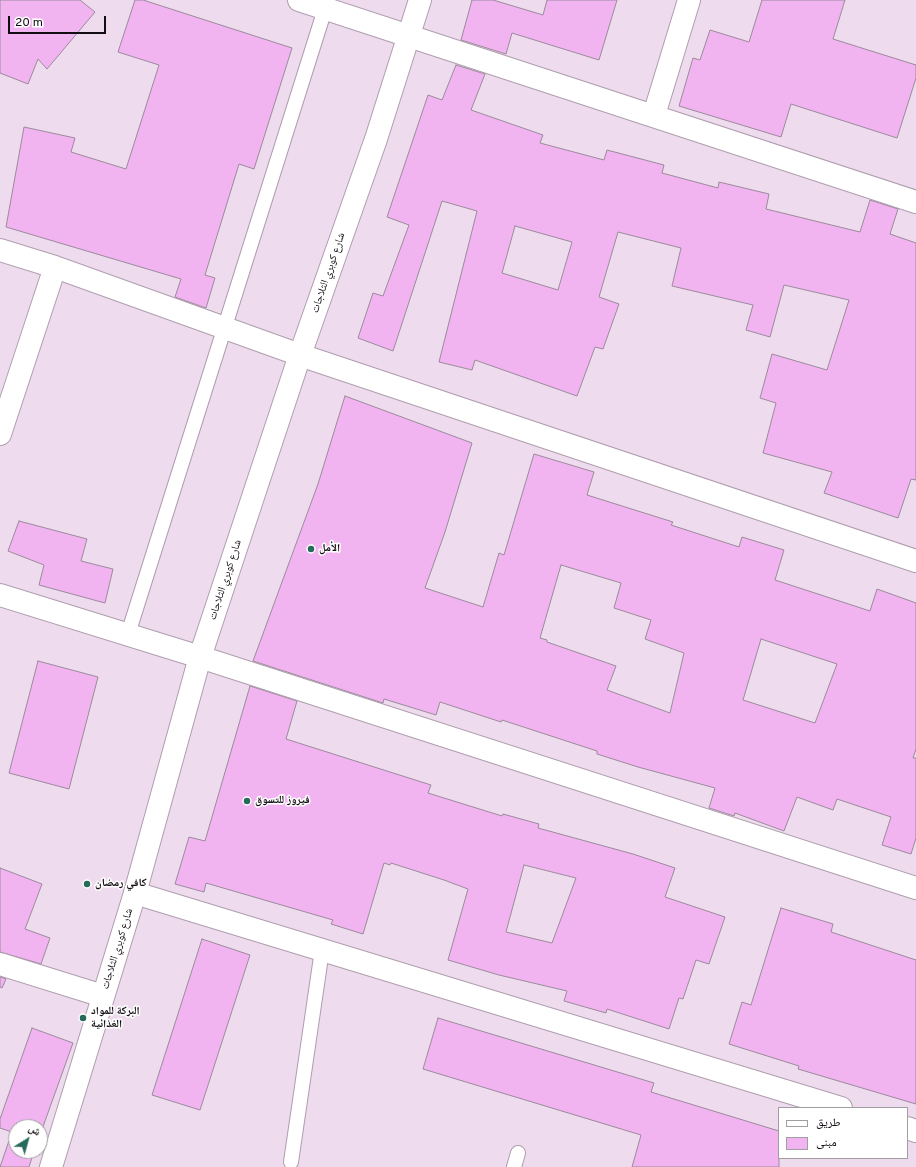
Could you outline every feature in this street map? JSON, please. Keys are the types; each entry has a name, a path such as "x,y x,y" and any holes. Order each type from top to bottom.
{"street":[{"path":"299,0 916,202"},
{"name":"شارع كوبري الثلاجات","path":"51,1167 135,893 200,657 300,356 376,139 420,0"},
{"path":"654,115 689,0"},
{"path":"0,250 55,268 300,356 916,561"},
{"path":"0,434 55,268"},
{"path":"0,594 916,888"},
{"path":"135,893 838,1107"},
{"path":"0,964 103,996"}],"lane":[{"path":"128,634 325,8"},
{"path":"291,1162 322,950"},
{"path":"514,1167 518,1153"}],"building":[{"path":"0,0 80,0 95,12 47,69 38,59 28,84 0,73"},
{"path":"135,0 143,0 292,48 254,169 239,164 205,275 215,278 206,308 175,297 181,279 6,227 24,127 75,138 71,152 126,169 159,65 118,52"},
{"path":"472,0 493,0 543,15 547,0 617,0 599,60 512,33 506,54 461,40"},
{"path":"762,0 845,0 833,39 916,65 916,78 897,138 791,104 781,137 679,106 693,58 700,60 710,30 749,42"},
{"path":"456,65 485,74 471,110 543,135 540,143 604,160 607,150 664,165 662,173 718,188 719,182 769,194 766,209 860,232 870,200 898,209 890,234 916,243 916,480 911,479 898,518 824,493 832,472 763,453 776,403 760,398 772,354 827,370 849,300 784,285 770,337 746,330 753,305 672,286 681,248 618,232 599,297 619,304 603,349 595,347 577,396 475,360 472,370 439,362 477,211 442,201 393,351 358,338 373,293 383,296 409,225 387,217 428,95 442,100","holes":["515,226 572,242 558,290 502,273"]},
{"path":"345,396 472,443 445,532 425,588 483,607 499,553 504,555 534,454 594,472 587,495 673,522 671,525 739,547 742,537 784,550 775,580 870,611 877,589 916,603 916,749 913,758 916,758 916,838 911,854 882,845 891,817 837,799 833,810 797,797 784,831 735,813 734,816 709,808 715,788 638,767 597,754 597,751 502,720 501,722 440,702 436,715 384,699 383,703 253,661 318,484","holes":["561,565 621,583 614,608 651,620 645,639 684,653 670,713 607,690 616,666 547,642 547,640 540,638","761,639 837,664 815,723 743,700"]},
{"path":"19,521 87,539 81,561 113,569 105,603 39,585 44,565 8,551"},
{"path":"38,661 98,677 69,789 9,773"},
{"path":"250,686 297,701 286,739 431,785 428,793 502,816 503,814 539,824 538,828 633,854 675,868 665,897 725,917 709,964 696,960 683,999 679,998 669,1029 607,1009 606,1013 564,1001 567,991 499,975 448,960 468,889 391,863 390,865 384,863 363,934 331,924 333,920 206,883 204,892 175,884 189,837 205,841","holes":["524,865 576,878 552,943 506,932"]},
{"path":"0,868 42,884 25,929 50,938 41,964 0,952"},
{"path":"781,908 833,924 831,932 916,960 916,1104 798,1069 799,1066 729,1044 742,1002 751,1005"},
{"path":"202,939 250,955 200,1110 152,1095"},
{"path":"0,977 6,979 2,988 0,987"},
{"path":"438,1018 654,1083 651,1092 778,1131 779,1167 632,1167 641,1135 423,1069"},
{"path":"32,1028 73,1043 46,1119 8,1119 8,1131 0,1128 0,1119"},
{"path":"8,1144 8,1159 32,1159 29,1167 0,1167"}],"place":[{"name":"الأمل","path":"311,549"},
{"name":"فيروز للتسوق","path":"247,801"},
{"name":"كافي رمضان","path":"87,884"},
{"name":"البركة للمواد الغذائية","path":"83,1018"}]}
